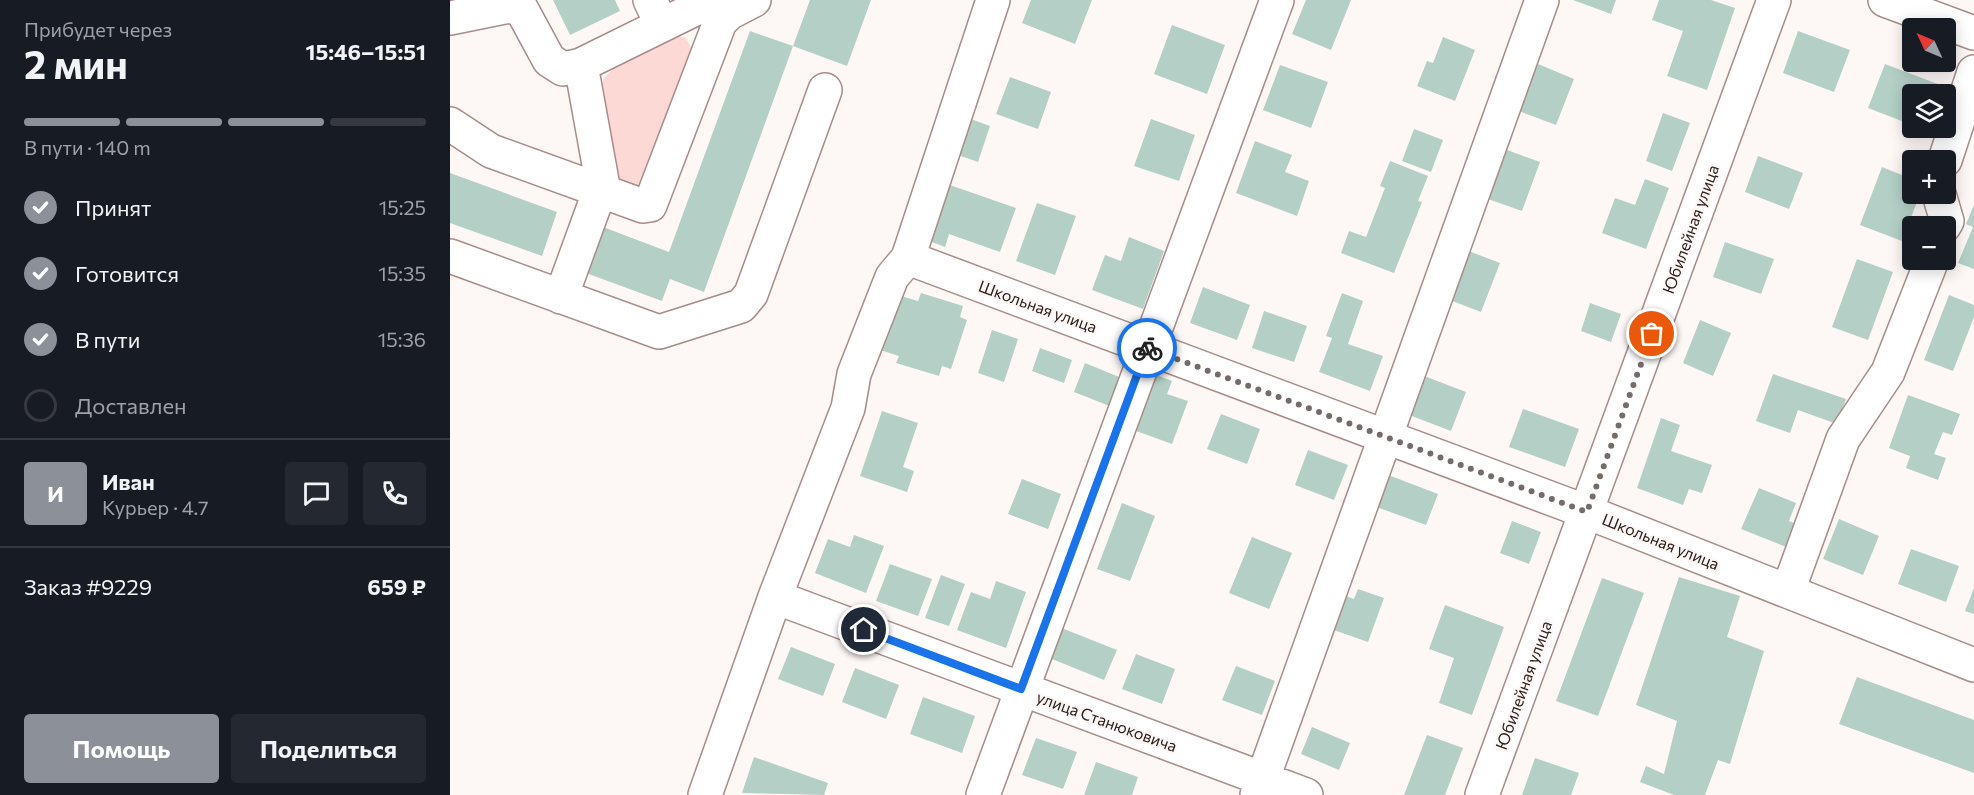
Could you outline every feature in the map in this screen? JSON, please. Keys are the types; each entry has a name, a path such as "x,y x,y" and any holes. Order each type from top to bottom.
{"street":[{"path":"450,18 516,7 526,12 553,64 563,69 581,65 656,12 713,0"},
{"path":"450,124 491,151 643,206 652,204 720,22 729,13 754,0"},
{"path":"705,795 775,597 848,408 854,374 892,277 908,258 993,0"},
{"path":"983,795 1277,0"},
{"path":"1260,787 1542,0"},
{"name":"Юбилейная улица","path":"1482,795 1774,0"},
{"path":"1885,0 1974,33"},
{"path":"561,297 602,191 581,65"},
{"path":"1948,150 1974,72"},
{"path":"450,256 659,332 741,306 750,294 825,90"},
{"name":"Школьная улица","path":"908,258 1587,512 1974,665"},
{"path":"1788,591 1843,439 1888,372 1928,270"},
{"name":"улица Станюковича","path":"775,597 1021,689 1260,787 1306,795"}],"shaded area":[{"path":"677,36 686,38 692,50 645,179 635,188 619,182 617,177 601,89 603,80 620,64"}],"building":[{"path":"553,0 615,0 620,11 570,35"},
{"path":"810,0 871,0 847,66 793,46"},
{"path":"1031,0 1092,0 1075,44 1022,23"},
{"path":"1306,0 1351,0 1331,50 1292,34"},
{"path":"1573,0 1616,0 1611,14"},
{"path":"1659,0 1711,0 1735,8 1707,90 1667,76 1683,31 1652,20"},
{"path":"1172,25 1225,45 1207,94 1154,74"},
{"path":"750,31 793,46 704,292 670,279 662,301 586,273 603,227 669,252"},
{"path":"1798,31 1850,50 1834,92 1783,73"},
{"path":"1443,37 1475,50 1455,101 1417,86 1427,61 1433,63"},
{"path":"1538,64 1574,79 1556,125 1519,111"},
{"path":"1885,64 1938,84 1902,84 1902,121 1868,108"},
{"path":"1280,65 1328,82 1311,128 1263,110"},
{"path":"1010,77 1051,92 1038,129 996,114"},
{"path":"1663,113 1690,123 1672,171 1646,161"},
{"path":"968,118 990,126 978,162 955,154"},
{"path":"1151,119 1195,135 1179,181 1134,166"},
{"path":"1414,129 1443,140 1431,172 1402,161"},
{"path":"1255,141 1292,155 1285,172 1309,181 1297,216 1236,193"},
{"path":"1507,150 1540,162 1522,211 1488,199"},
{"path":"1758,156 1803,173 1789,209 1745,192"},
{"path":"1390,161 1428,176 1418,201 1422,202 1394,273 1341,253 1349,231 1366,237 1385,188 1380,186"},
{"path":"1882,167 1902,175 1902,204 1916,204 1912,216 1902,216 1902,241 1860,225"},
{"path":"450,173 557,212 542,256 450,223"},
{"path":"1645,179 1669,188 1646,249 1602,233 1615,198 1635,205"},
{"path":"944,183 1016,208 1000,252 949,234 945,247 924,239"},
{"path":"1037,203 1076,216 1055,275 1016,261"},
{"path":"1974,205 1974,269 1958,263 1973,227 1966,224"},
{"path":"1129,237 1164,251 1143,309 1092,290 1105,255 1121,261"},
{"path":"1725,242 1774,259 1761,294 1713,277"},
{"path":"1466,250 1500,263 1481,312 1447,299"},
{"path":"1857,259 1893,272 1868,340 1832,327"},
{"path":"1203,287 1250,305 1237,340 1190,323"},
{"path":"921,293 963,306 960,317 967,320 951,369 942,366 939,376 896,363 899,356 877,349 895,294 918,301"},
{"path":"1342,293 1363,301 1348,344 1383,356 1370,391 1319,372 1332,338 1326,336"},
{"path":"1949,295 1974,305 1974,317 1953,371 1924,360"},
{"path":"1590,303 1621,314 1611,342 1581,331"},
{"path":"1264,311 1307,326 1294,362 1252,348"},
{"path":"1700,320 1731,333 1713,376 1683,363"},
{"path":"992,330 1018,339 1004,382 978,373"},
{"path":"1040,348 1072,360 1064,383 1032,371"},
{"path":"1085,363 1124,379 1112,407 1074,392"},
{"path":"1149,372 1172,381 1167,394 1188,401 1172,444 1128,428"},
{"path":"1419,374 1466,392 1451,431 1404,413"},
{"path":"1773,374 1846,399 1837,424 1798,410 1790,433 1756,421"},
{"path":"1908,395 1960,414 1952,435 1943,432 1934,454 1946,458 1938,480 1906,468 1910,456 1889,448"},
{"path":"1523,409 1579,429 1565,467 1509,447"},
{"path":"882,411 918,423 903,467 914,471 907,492 860,476"},
{"path":"1221,414 1260,429 1247,464 1207,449"},
{"path":"1661,418 1680,425 1671,451 1712,465 1702,493 1689,489 1683,505 1637,488"},
{"path":"1308,450 1348,465 1334,500 1295,485"},
{"path":"1383,473 1438,494 1426,525 1371,505"},
{"path":"1022,479 1061,494 1048,529 1008,514"},
{"path":"1759,488 1796,503 1789,521 1801,526 1791,549 1741,529"},
{"path":"1122,503 1155,516 1130,581 1097,569"},
{"path":"1839,519 1879,536 1863,575 1823,559"},
{"path":"1512,521 1541,532 1529,564 1500,553"},
{"path":"854,535 884,546 866,593 815,573 828,539 850,547"},
{"path":"1252,537 1292,553 1269,609 1229,593"},
{"path":"1911,549 1959,566 1946,602 1898,584"},
{"path":"890,564 932,579 918,616 876,601"},
{"path":"941,575 965,584 949,626 925,618"},
{"path":"1679,577 1740,596 1727,637 1764,651 1730,764 1718,760 1705,795 1674,795 1640,782 1646,766 1664,774 1677,721 1636,705"},
{"path":"1602,578 1644,593 1598,716 1556,701"},
{"path":"996,581 1026,592 1006,648 957,630 971,592 990,599"},
{"path":"1974,588 1974,614 1965,611"},
{"path":"1358,589 1384,598 1368,642 1328,628 1341,594 1354,599"},
{"path":"1445,605 1504,627 1472,715 1439,703 1454,658 1429,649"},
{"path":"1059,627 1117,650 1104,680 1047,657"},
{"path":"791,647 835,664 823,696 778,679"},
{"path":"1136,654 1175,669 1162,704 1122,689"},
{"path":"1236,666 1275,681 1262,715 1222,700"},
{"path":"855,668 899,685 886,719 842,702"},
{"path":"1857,677 1974,720 1974,773 1839,724"},
{"path":"923,697 975,716 962,753 910,734"},
{"path":"1312,727 1350,743 1339,770 1301,754"},
{"path":"1427,735 1463,748 1445,795 1404,795"},
{"path":"1036,738 1077,752 1063,789 1022,775"},
{"path":"754,757 828,783 824,795 742,793"},
{"path":"1535,758 1579,773 1571,795 1522,795"},
{"path":"1096,762 1138,777 1132,795 1084,795"}],"way so far":[{"path":"1147,348 1587,512 1652,334"}],"route":[{"path":"864,630 1021,689 1147,348"}]}
